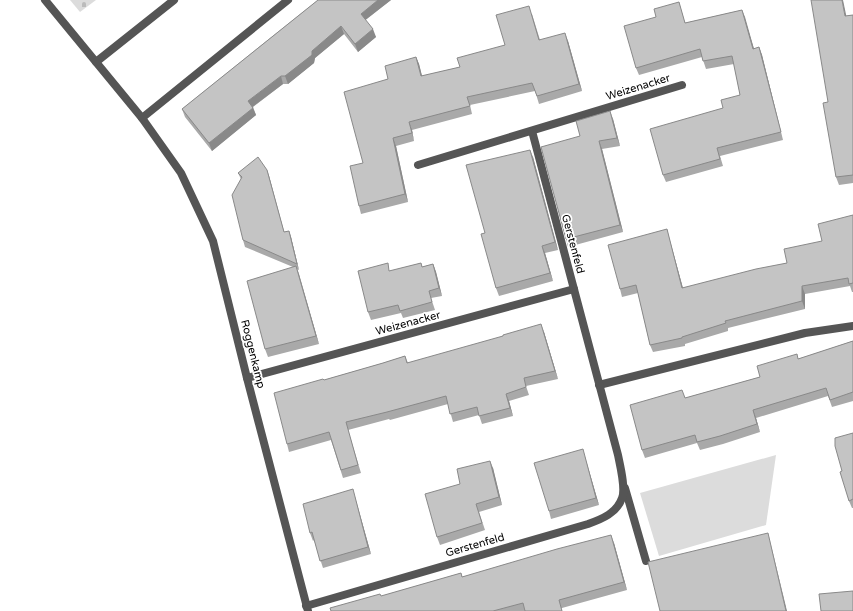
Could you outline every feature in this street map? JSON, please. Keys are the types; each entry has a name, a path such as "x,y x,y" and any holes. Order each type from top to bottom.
{"street":[{"name":"Roggenkamp","path":"45,0 142,118 181,173 213,241 307,608"},
{"path":"96,62 174,0"},
{"path":"142,118 288,0"},
{"name":"Weizenacker","path":"418,166 682,86"},
{"name":"Gerstenfeld","path":"307,608 604,518 616,509 623,498 622,479 618,455 532,132"},
{"name":"Weizenacker","path":"248,378 574,289"},
{"path":"599,384 805,333 853,326"},
{"name":"Gerstenfeld","path":"622,479 646,561"}],"green space":[{"path":"70,0 96,0 80,12"},
{"path":"776,455 766,525 659,556 640,493"}],"building":[{"path":"318,0 378,0 361,14 373,29 355,44 341,26 312,51 312,55 285,76 281,76 248,101 253,108 209,143 182,109"},
{"path":"811,0 842,0 845,16 853,15 853,175 836,177 823,103 828,102"},
{"path":"679,2 685,23 742,10 753,49 759,47 781,132 717,148 720,159 663,175 650,129 723,108 721,100 740,95 732,56 703,61 700,49 636,68 624,26 656,17 654,9"},
{"path":"529,6 539,40 565,33 579,84 537,96 532,83 467,97 470,106 409,122 412,133 393,138 405,194 359,206 350,166 363,163 344,92 388,79 385,66 416,57 421,76 460,67 457,58 505,45 496,15"},
{"path":"610,111 617,138 599,141 620,225 566,239 541,147 580,136 576,121"},
{"path":"530,150 555,242 542,246 550,273 496,288 481,234 485,233 466,165"},
{"path":"258,157 267,170 284,232 289,231 297,264 243,240 232,195 242,177 238,173"},
{"path":"853,215 853,283 849,284 848,278 802,286 802,301 725,321 726,323 682,338 650,345 636,285 620,289 608,245 667,229 682,288 756,269 787,263 784,249 822,241 818,224"},
{"path":"388,263 389,271 421,263 422,267 433,264 439,288 429,291 432,302 400,311 398,305 368,312 358,271"},
{"path":"296,266 316,336 265,349 247,281"},
{"path":"541,324 555,371 524,378 526,387 506,394 510,408 479,416 477,407 450,414 446,396 346,422 358,465 341,470 329,432 287,444 274,393 405,356 407,363"},
{"path":"853,341 853,392 830,400 826,388 753,410 757,424 697,442 695,435 642,450 630,405 682,390 685,398 760,377 757,366 797,354 798,359"},
{"path":"853,433 853,499 849,501 840,472 842,471 835,446 835,438"},
{"path":"583,449 596,498 549,511 534,463"},
{"path":"490,461 499,497 476,504 482,523 437,537 425,494 460,484 457,469"},
{"path":"353,489 368,547 320,561 312,532 310,533 303,504"},
{"path":"768,533 786,611 660,611 648,562"},
{"path":"611,535 624,582 559,600 562,611 525,611 523,603 493,611 331,611 330,608 380,594 381,596 461,573 462,577"},
{"path":"853,591 853,611 821,611 819,594"}]}
